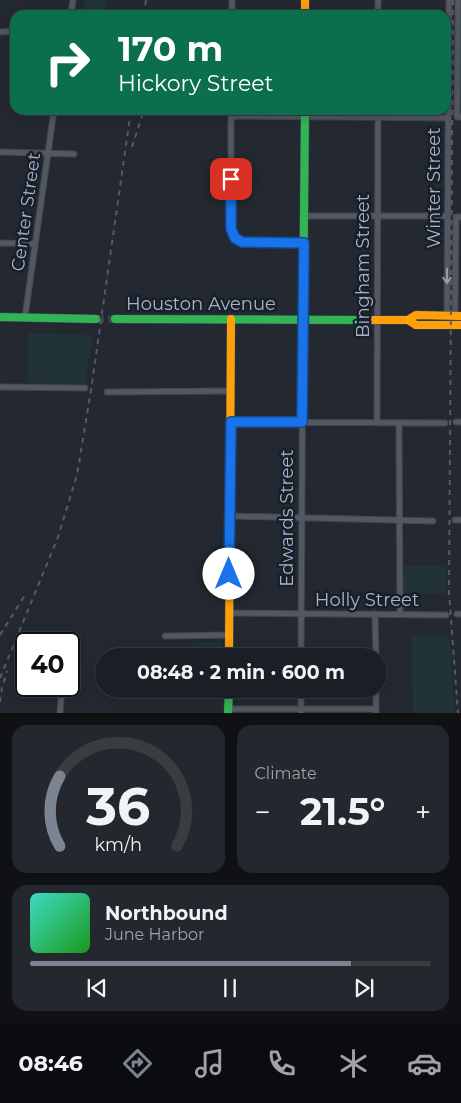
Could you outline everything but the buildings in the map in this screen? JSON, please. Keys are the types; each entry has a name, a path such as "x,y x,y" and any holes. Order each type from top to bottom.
{"street":[{"name":"Winter Street","path":"458,0 459,117"},
{"name":"Center Street","path":"25,317 53,115"},
{"path":"231,115 231,229 235,238 242,242 304,243"},
{"name":"Edwards Street","path":"301,648 305,115"},
{"path":"342,115 448,118"},
{"name":"Winter Street","path":"448,115 447,216 454,315"},
{"name":"Bingham Street","path":"377,423 376,216 378,117"},
{"path":"0,152 74,154"},
{"path":"304,216 447,216"},
{"name":"Winter Street","path":"454,315 459,217"},
{"path":"0,243 35,244"},
{"name":"Houston Avenue","path":"115,319 408,320 416,315 454,315"},
{"path":"0,317 96,318"},
{"path":"229,648 231,319"},
{"name":"Houston Avenue","path":"408,320 416,325 461,326"},
{"path":"0,387 85,388"},
{"path":"107,392 230,390"},
{"path":"231,422 445,423"},
{"path":"399,423 400,614"},
{"path":"230,516 433,521"},
{"name":"Holly Street","path":"229,613 446,615"},
{"path":"375,614 376,648"},
{"path":"165,636 229,635"},
{"path":"60,713 61,697"},
{"path":"229,698 228,711 376,711 376,698"},
{"path":"301,698 301,711"}],"shaded area":[{"path":"85,0 106,0 105,10 84,10"},
{"path":"28,333 93,335 85,384 28,383"},
{"path":"402,565 446,566 446,594 402,593"},
{"path":"412,635 449,635 455,713 413,713"},
{"path":"222,642 222,648 191,648 191,643"}],"tunnel":[{"path":"96,319 115,319"}],"railway":[{"path":"145,10 146,0"},
{"path":"453,0 449,592 458,713"},
{"path":"0,678 58,537 77,475 130,115"},
{"path":"132,147 142,115"},
{"path":"0,635 25,595"},
{"path":"0,702 7,671"}],"traffic: fast":[{"path":"303,320 305,115"},
{"path":"0,317 96,319"},
{"path":"115,319 361,320"},
{"path":"228,713 229,698"}],"traffic: slow":[{"path":"305,0 305,10"},
{"path":"408,320 416,315 461,316"},
{"path":"229,648 231,319"},
{"path":"361,320 408,320 416,325 461,325"}],"route":[{"path":"229,574 231,422 302,422 304,243 242,242 235,238 232,235 231,229 231,179"}]}
